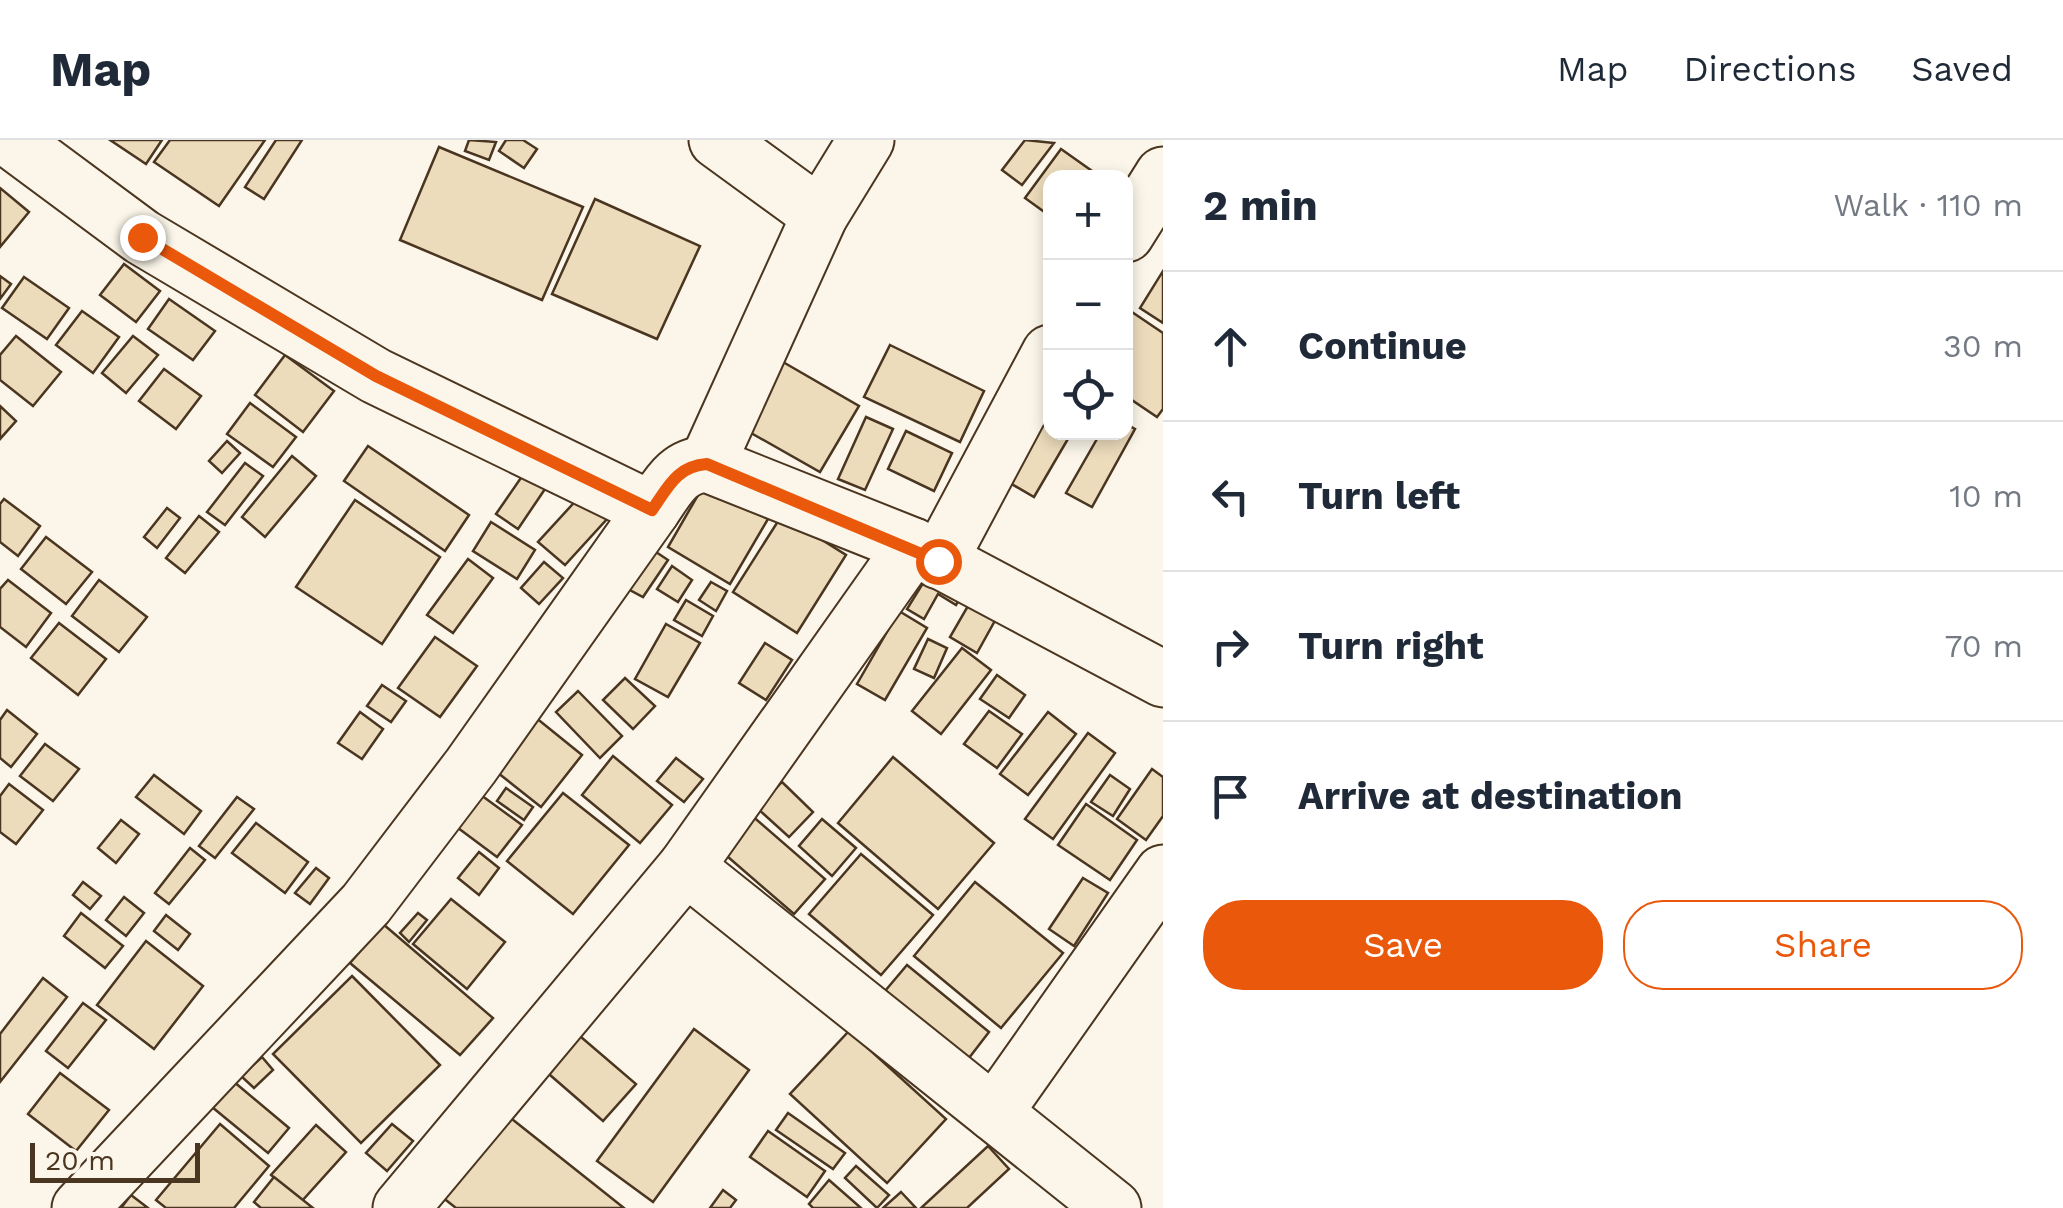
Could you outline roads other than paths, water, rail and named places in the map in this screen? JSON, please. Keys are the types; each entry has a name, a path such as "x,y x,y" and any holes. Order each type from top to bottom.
{"street":[{"path":"11,140 142,237 376,376 652,510"},
{"path":"717,140 820,214"},
{"path":"707,464 820,214 866,140"},
{"path":"1133,223 1163,175"},
{"path":"402,1208 686,867 926,554 1043,364"},
{"path":"80,1208 366,904 677,474 688,465 707,464 926,554 1163,679"},
{"path":"686,867 1113,1208"},
{"path":"994,1113 1163,874"}]}
